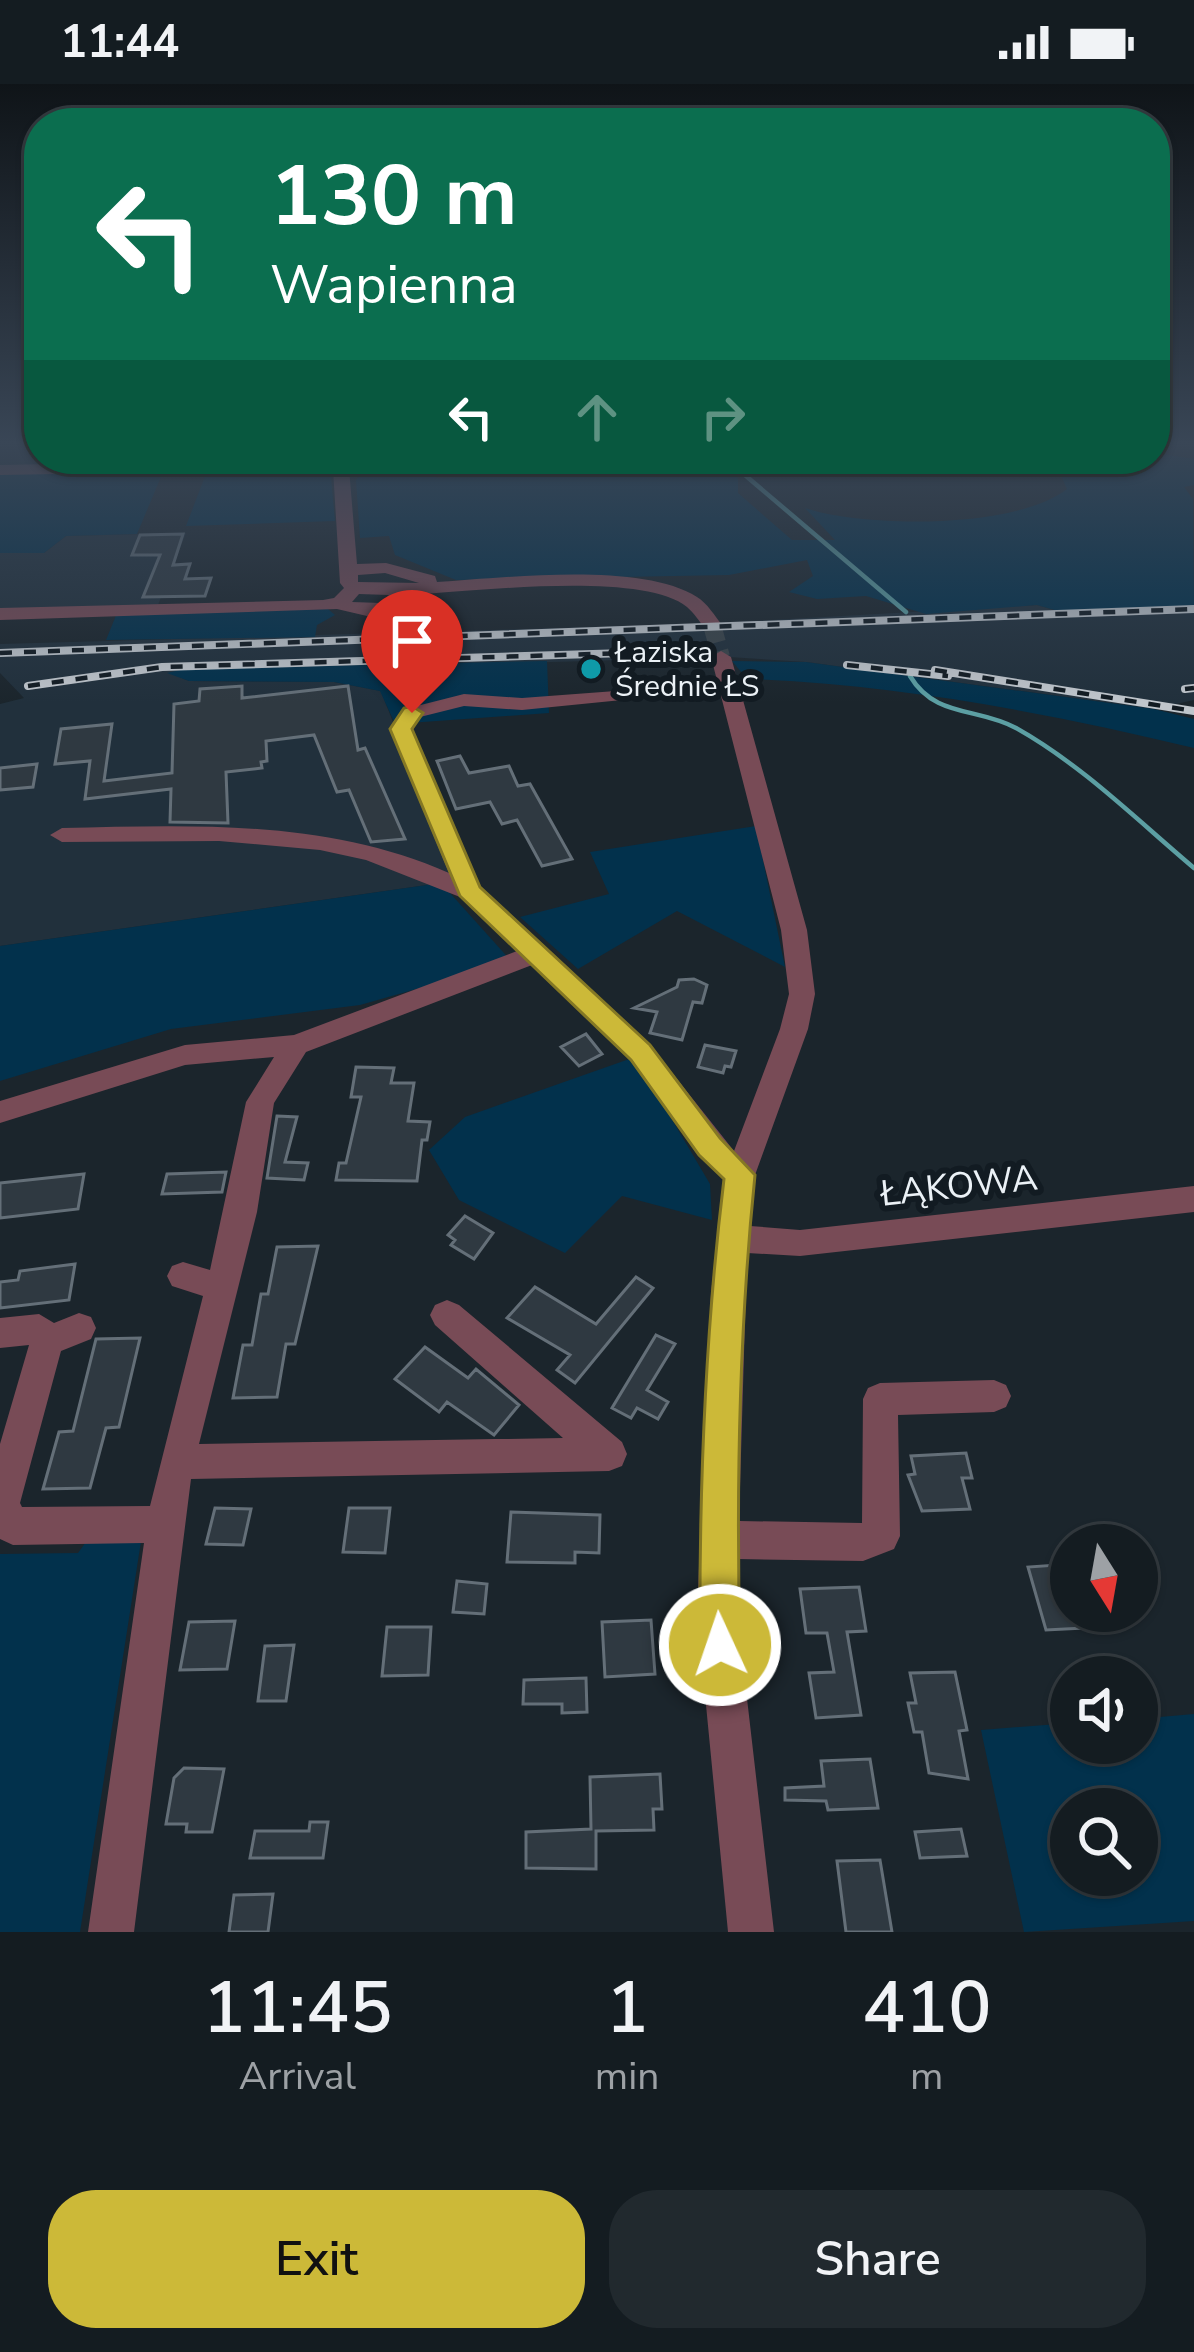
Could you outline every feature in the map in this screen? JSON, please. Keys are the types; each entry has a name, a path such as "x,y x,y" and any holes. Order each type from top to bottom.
{"street":[{"path":"344,530 347,587 360,610 395,606 400,589 648,583 695,600 708,612 717,640 794,930 802,994 794,1029 740,1175 732,1238 717,1612 751,1932"},
{"path":"0,614 87,611 347,587 386,568 450,587"},
{"path":"469,891 401,729 412,713 464,700 522,704 622,694"},
{"path":"62,836 244,831 397,859 469,891 640,1052 710,1147 740,1175"},
{"path":"0,1112 185,1055 296,1045 538,953"},
{"path":"111,1932 176,1462 221,1288 260,1102 296,1045"},
{"name":"ŁĄKOWA","path":"732,1238 800,1243 1194,1199"},
{"path":"183,1276 221,1288"},
{"path":"176,1462 609,1454 447,1315"},
{"path":"0,1333 39,1329 63,1335 0,1507 14,1526 164,1524"},
{"path":"718,1540 863,1542 881,1536 880,1399 994,1396"}],"shaded area":[{"path":"0,530 139,530 137,534 66,536 44,553 0,553"},
{"path":"359,530 781,530 792,540 835,540 826,530 1193,530 1194,606 1058,611 1037,605 926,614 866,596 817,599 789,592 813,576 807,560 729,575 456,580 395,555 389,536 360,538"},
{"path":"186,533 158,605 0,611 0,553 44,553 66,536"},
{"path":"1037,605 1058,611 1194,606 1194,700 1154,709 806,662 729,657 170,673 189,681 334,682 381,691 451,872 441,883 0,946 0,704 24,698 0,673 0,644 700,624"},
{"path":"328,609 335,615 317,625 315,637 106,640 117,613"},
{"path":"547,661 549,713 395,724 380,691 334,682 189,681 167,673 185,669"},
{"path":"732,661 806,662 1154,709 1194,719 1194,748 972,702 747,679"},
{"path":"756,826 785,967 677,911 578,969 520,917 609,894 590,852"},
{"path":"441,883 512,962 360,1005 171,1029 0,1081 0,946"},
{"path":"635,1057 710,1184 712,1220 622,1196 565,1253 459,1200 429,1150 465,1117"},
{"path":"93,1532 142,1535 80,1932 0,1932 0,1554 78,1553"},
{"path":"1194,1714 1194,1921 1024,1932 981,1730 1050,1725 1050,1764 1158,1764 1158,1717"}],"building":[{"path":"183,534 173,565 190,564 185,579 211,578 205,596 143,597 160,555 132,555 140,535"},
{"path":"242,686 242,698 348,686 358,750 365,748 405,839 371,842 349,790 337,792 314,735 266,741 267,761 261,762 262,768 226,772 228,823 170,822 171,789 85,799 90,761 55,764 61,729 112,724 104,781 172,773 174,704 199,701 200,689"},
{"path":"460,756 469,773 509,766 518,786 530,784 572,859 542,866 517,820 502,824 490,802 456,809 437,761"},
{"path":"37,764 33,787 0,790 0,768"},
{"path":"694,979 707,985 702,1003 693,1002 682,1040 650,1033 657,1012 634,1008 677,987 679,980"},
{"path":"586,1034 602,1054 579,1066 561,1047"},
{"path":"705,1045 736,1051 731,1067 725,1066 723,1073 698,1067"},
{"path":"356,1067 394,1068 391,1083 414,1083 408,1121 430,1122 427,1140 422,1140 417,1181 336,1180 339,1163 346,1163 361,1097 351,1097"},
{"path":"277,1116 297,1117 285,1162 308,1163 304,1180 267,1178"},
{"path":"226,1172 222,1192 162,1194 167,1174"},
{"path":"84,1174 78,1209 0,1218 0,1183"},
{"path":"465,1216 493,1233 474,1259 451,1245 455,1240 448,1235"},
{"path":"318,1246 295,1344 286,1344 277,1397 233,1398 243,1345 252,1345 261,1294 268,1294 277,1247"},
{"path":"75,1264 69,1300 0,1308 0,1282 18,1280 20,1271"},
{"path":"636,1277 653,1288 575,1383 557,1370 570,1355 507,1318 535,1287 596,1324"},
{"path":"656,1335 675,1344 647,1390 668,1402 658,1419 637,1408 631,1418 612,1408"},
{"path":"140,1338 119,1427 106,1428 90,1488 43,1489 59,1432 73,1431 96,1339"},
{"path":"425,1347 468,1378 476,1369 519,1405 494,1435 447,1402 439,1412 395,1379"},
{"path":"966,1453 972,1478 962,1478 970,1509 922,1511 908,1475 915,1474 911,1456"},
{"path":"215,1508 251,1509 243,1545 206,1544"},
{"path":"349,1508 390,1508 385,1553 343,1552"},
{"path":"511,1512 600,1515 599,1553 575,1552 575,1563 507,1562"},
{"path":"1050,1565 1050,1630 1046,1630 1028,1567"},
{"path":"457,1581 487,1584 484,1614 453,1612"},
{"path":"859,1587 866,1631 847,1632 861,1715 816,1718 809,1673 834,1672 827,1633 806,1633 800,1589"},
{"path":"651,1620 655,1674 605,1677 602,1622"},
{"path":"235,1621 227,1669 180,1670 189,1622"},
{"path":"387,1627 431,1627 428,1675 382,1676"},
{"path":"294,1645 286,1701 258,1701 265,1646"},
{"path":"955,1672 967,1730 959,1731 968,1779 929,1773 922,1732 914,1732 908,1703 916,1703 910,1673"},
{"path":"586,1678 587,1712 562,1713 562,1704 523,1704 524,1680"},
{"path":"870,1759 878,1808 828,1810 826,1801 785,1800 785,1788 824,1786 821,1761"},
{"path":"184,1768 224,1769 212,1832 186,1832 187,1824 166,1824 174,1778"},
{"path":"660,1774 662,1809 653,1809 654,1830 596,1831 596,1869 526,1868 526,1832 591,1829 590,1777"},
{"path":"310,1822 328,1822 323,1858 250,1858 255,1831 309,1831"},
{"path":"961,1829 967,1856 920,1858 915,1832"},
{"path":"880,1860 892,1932 846,1932 837,1861"},
{"path":"273,1894 268,1932 229,1932 234,1895"}],"waterway":[{"path":"810,530 906,612"},
{"path":"910,676 932,699 1001,721 1064,759 1194,868"}],"tunnel":[{"path":"712,625 721,657"}],"railway":[{"path":"0,653 1194,609"},
{"path":"28,686 162,667 694,651"},
{"path":"847,665 948,676"},
{"path":"935,670 1194,711"},
{"path":"1185,689 1194,688"}],"place":[{"name":"Łaziska Średnie ŁS","path":"591,669"}],"route":[{"path":"412,713 401,729 469,891 640,1052 710,1147 740,1175 727,1293 718,1540 720,1645"}]}
